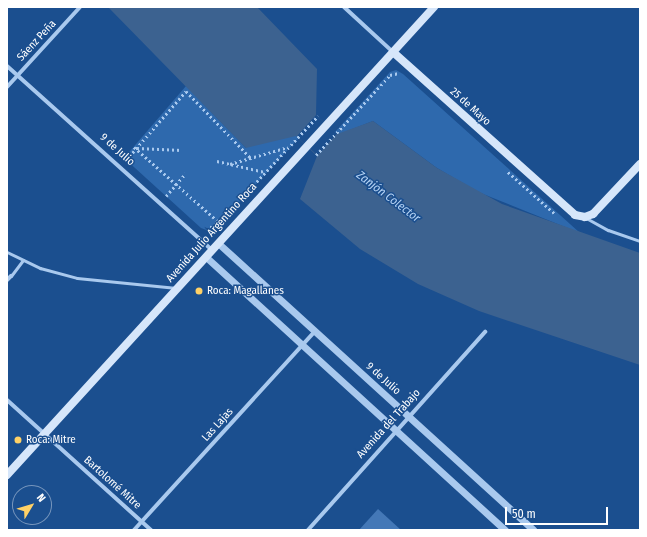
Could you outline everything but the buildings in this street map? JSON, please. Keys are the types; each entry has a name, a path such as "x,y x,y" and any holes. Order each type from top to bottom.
{"main road":[{"name":"Avenida Julio Argentino Roca","path":"7,475 434,7"},
{"name":"25 de Mayo","path":"393,52 566,209 585,217"},
{"path":"585,217 597,210 640,164"}],"street":[{"name":"Sáenz Peña","path":"7,87 80,7"},
{"name":"25 de Mayo","path":"344,7 393,52"},
{"name":"9 de Julio","path":"7,66 212,250"},
{"name":"9 de Julio","path":"218,243 533,530"},
{"path":"206,257 505,530"},
{"path":"7,280 10,276"},
{"name":"Las Lajas","path":"134,530 315,331"},
{"name":"Avenida del Trabajo","path":"308,530 485,332"},
{"name":"Bartolomé Mitre","path":"7,400 151,530"}],"lane":[{"path":"585,217 608,230 640,241"},
{"path":"7,252 23,260 77,278 178,288"},
{"path":"10,276 23,260"}],"path":[{"path":"316,155 391,74 401,74"},
{"path":"126,160 135,147 186,91 251,158"},
{"path":"206,230 219,223 318,116"},
{"path":"230,164 289,146"},
{"path":"135,147 182,150"},
{"path":"135,147 219,223"},
{"path":"217,161 265,172"},
{"path":"507,170 554,213"},
{"path":"166,196 186,173"}],"shaded area":[{"path":"222,7 299,138 217,226 209,231 201,228 124,158 186,86 246,148"},
{"path":"396,70 403,74 580,233 478,192 437,168 373,121 337,135 335,132 390,72"}],"water":[{"name":"Zanjón Colector","path":"108,7 257,7 317,69 316,115 337,134 373,121 437,168 502,204 640,253 640,365 479,311 418,284 360,249 300,199 317,156 296,136 246,148"}],"pier":[{"path":"316,115 337,134 317,155 297,137"}],"place":[{"name":"Roca: Magallanes","path":"199,291"},
{"name":"Roca: Mitre","path":"18,440"}]}
